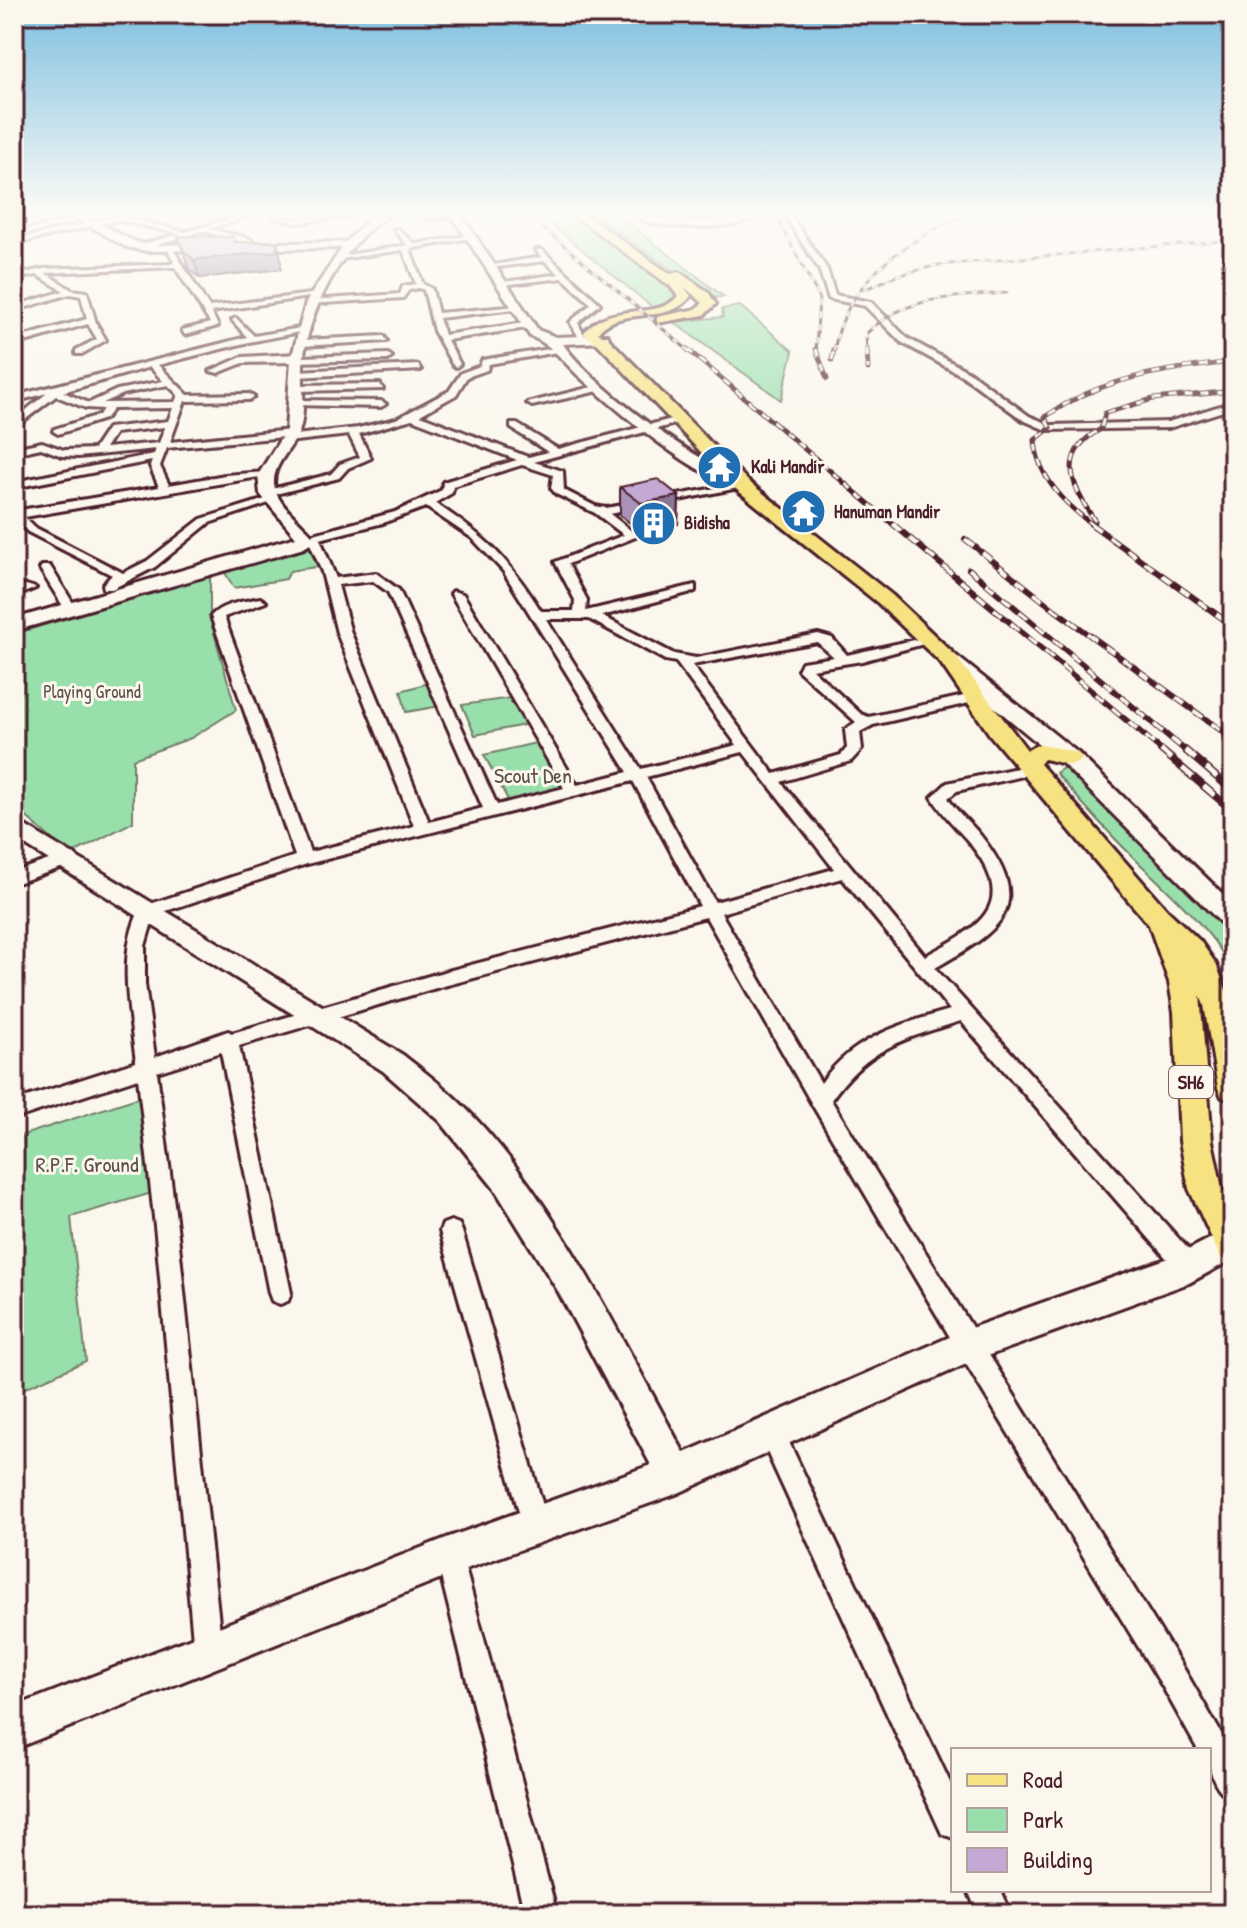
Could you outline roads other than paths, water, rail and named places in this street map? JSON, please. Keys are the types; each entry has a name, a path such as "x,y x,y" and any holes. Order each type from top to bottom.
{"main road":[{"path":"668,306 608,320 590,331 596,339 624,326 705,309 707,306"},
{"path":"693,306 705,309"},
{"name":"SH6","path":"596,339 741,483 885,599 947,658 973,698 1029,768 1157,917 1190,948 1206,972 1218,1005 1233,1088"},
{"path":"1029,768 1032,755 1039,751 1070,758"},
{"name":"SH6","path":"1157,917 1183,982 1189,1012 1196,1141 1206,1189 1232,1244"}],"street":[{"path":"79,352 102,341 88,306"},
{"path":"185,332 215,324 204,306"},
{"path":"207,310 247,306"},
{"path":"313,306 299,365 289,436 266,475 270,497 309,537 331,582 344,633 423,828"},
{"path":"432,306 441,338 456,364"},
{"path":"594,306 574,322 596,339"},
{"path":"870,306 904,340 966,374 1038,425 1079,429 1169,425 1233,405"},
{"path":"435,316 519,308 539,336 557,345 600,388 713,472 741,483"},
{"path":"14,342 92,320"},
{"path":"236,320 252,338 299,365 381,404"},
{"path":"441,338 530,325"},
{"path":"14,399 252,338"},
{"path":"299,365 384,339"},
{"path":"14,451 42,445 68,454 162,450 383,426 412,415 435,397 453,393 464,375 484,368 485,362 596,339"},
{"path":"299,365 388,357"},
{"path":"215,371 242,360 299,365 418,368"},
{"path":"152,364 171,382 182,402"},
{"path":"299,365 380,387"},
{"path":"89,406 120,392 171,382"},
{"path":"532,403 600,388"},
{"path":"60,389 89,406 109,407 249,397"},
{"path":"14,425 60,389"},
{"path":"166,491 155,466 182,402"},
{"path":"58,431 102,417 109,407"},
{"path":"412,415 553,469 559,473 556,488 560,492 599,511 632,536 561,562 586,613 682,661 844,872 1189,1267"},
{"path":"106,591 353,528 426,502 448,491 445,486 452,481 679,420"},
{"path":"97,452 112,430 173,423"},
{"path":"514,426 555,452"},
{"path":"14,625 70,608 106,591 151,564 205,521 328,478 344,466 366,458 352,431"},
{"path":"14,485 59,473 84,473 162,450"},
{"path":"84,473 93,502"},
{"path":"15,515 166,491 225,478 266,475"},
{"path":"599,511 741,483"},
{"path":"426,502 494,553 638,776 710,912 820,1100 1174,1679 1233,1784"},
{"path":"15,515 32,530 116,572 106,591"},
{"path":"46,569 70,608"},
{"path":"331,582 376,577 393,590 492,811"},
{"path":"14,593 30,588"},
{"path":"536,615 586,613 691,588"},
{"path":"457,594 573,791"},
{"path":"260,602 224,610 217,616 304,859"},
{"path":"682,661 713,660 818,638 827,641 844,660"},
{"path":"868,722 856,717 805,670 807,665 844,660 926,639"},
{"path":"947,658 1070,758 1233,919"},
{"path":"771,780 846,758 855,749 852,730 868,722 973,698"},
{"path":"147,911 304,859 746,747"},
{"path":"923,966 979,935 994,922 1002,906 1003,887 995,867 940,797 952,787 1029,768"},
{"path":"14,827 404,1073 450,1112 505,1178 570,1280 676,1475"},
{"path":"14,878 69,859"},
{"path":"14,1110 228,1039 520,958 710,912 844,872"},
{"path":"147,911 136,946 145,1067 167,1235 208,1651"},
{"path":"820,1100 845,1063 860,1050 964,1013"},
{"path":"228,1039 280,1293"},
{"path":"451,1231 536,1526"},
{"path":"14,1728 449,1556 676,1475 968,1346 1189,1267 1232,1244"},
{"path":"771,1432 951,1819"},
{"path":"449,1556 541,1914"},
{"path":"985,1892 995,1914"}],"railway":[{"path":"636,306 689,351"},
{"path":"816,349 819,306"},
{"path":"834,351 849,306"},
{"path":"867,351 866,334 881,321 912,306"},
{"path":"687,349 895,526"},
{"path":"816,349 827,379"},
{"path":"832,360 834,349"},
{"path":"867,349 868,369"},
{"path":"1094,526 1054,489 1041,466 1035,440 1050,428 1045,417 1089,393 1135,377 1233,362"},
{"path":"1095,521 1074,483 1073,459 1087,438 1101,429 1105,413 1153,399 1233,391"},
{"path":"893,524 1164,752"},
{"path":"1091,524 1233,626"},
{"path":"965,539 1055,610 1233,739"},
{"path":"969,569 1187,752"},
{"path":"1161,750 1233,811"},
{"path":"1185,750 1233,791"}],"place":[{"name":"Kali Mandir","path":"720,467"},
{"name":"Hanuman Mandir","path":"803,512"},
{"name":"Bidisha","path":"653,523"}],"park label":[{"name":"Playing Ground","path":"92,692"},
{"name":"Scout Den","path":"533,775"},
{"name":"R.P.F. Ground","path":"87,1164"}]}
